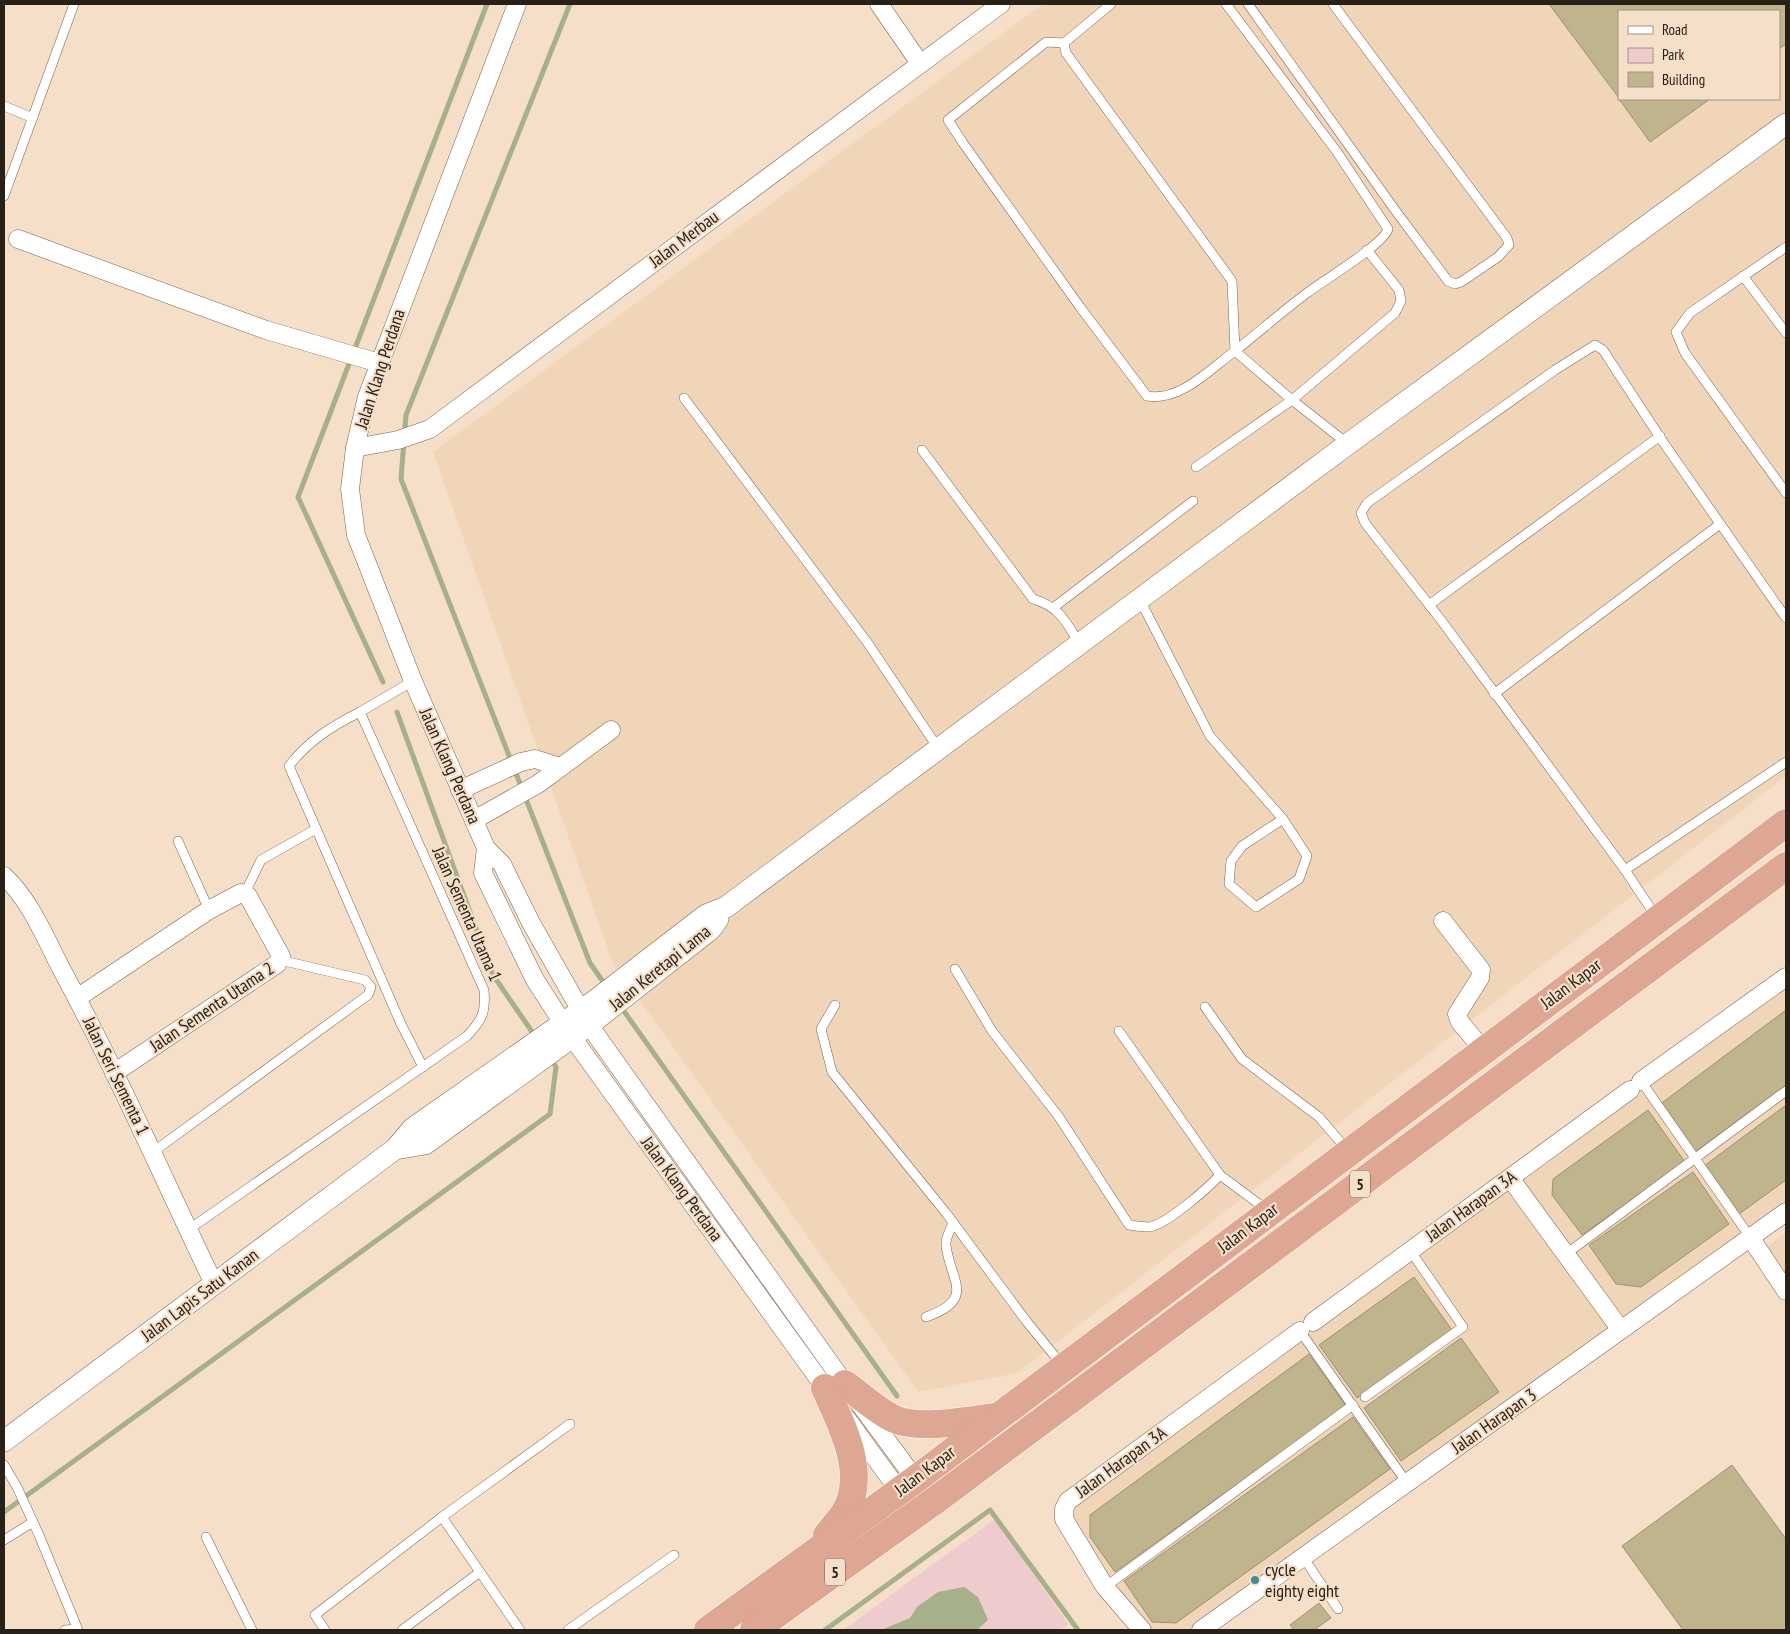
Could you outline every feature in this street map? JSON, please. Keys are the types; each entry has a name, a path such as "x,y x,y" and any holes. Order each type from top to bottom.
{"highway":[{"name":"Jalan Kapar","path":"708,1630 907,1485 1484,1051 1657,918 1786,823"},
{"name":"Jalan Kapar","path":"754,1630 924,1508 1786,866"},
{"path":"835,1386 892,1418 909,1423 936,1423 998,1416"},
{"path":"811,1556 845,1512 852,1488 854,1465 843,1429 835,1386"}],"street":[{"name":"Jalan Klang Perdana","path":"517,4 367,397 355,448 350,489 356,535 413,681 486,848 502,864 576,1023"},
{"path":"879,4 919,62"},
{"name":"Jalan Merbau","path":"355,448 398,440 430,429 999,4"},
{"name":"Jalan Keretapi Lama","path":"395,1149 425,1144 532,1055 630,982 706,915 726,907 1348,444 1786,124"},
{"path":"18,239 266,330 379,363"},
{"path":"474,820 531,788 611,730"},
{"path":"460,790 521,762 535,760 560,767"},
{"name":"Jalan Klang Perdana","path":"486,848 483,873 535,980 576,1023 924,1508"},
{"name":"Jalan Seri Sementa 1","path":"4,876 20,890 77,998 153,1152 214,1284"},
{"path":"77,998 209,910 241,893 245,893"},
{"name":"Jalan Sementa Utama 2","path":"114,1073 280,960 280,956 245,893"},
{"path":"1443,921 1481,970 1480,978 1457,1014 1460,1022 1484,1051"},
{"name":"Jalan Harapan 3A","path":"1142,1630 1105,1587 1064,1519 1064,1509 1068,1501 1786,977"},
{"name":"Jalan Lapis Satu Kanan","path":"4,1441 395,1149"},
{"path":"1510,1178 1621,1330"},
{"name":"Jalan Harapan 3","path":"1201,1630 1786,1212"},
{"path":"1750,1237 1786,1291"}],"lane":[{"path":"4,196 74,4"},
{"path":"1111,4 1064,44 1046,42 948,120 1080,307 1147,396 1160,398 1183,390 1306,294 1367,250 1386,235 1388,229 1337,152 1226,4"},
{"path":"1248,4 1448,281 1461,282 1498,258 1509,245 1507,238 1333,4"},
{"path":"1064,44 1066,53 1232,281 1235,351 1292,400 1348,444"},
{"path":"4,106 33,118"},
{"path":"1786,247 1690,313 1676,332 1685,354 1786,493"},
{"path":"1196,467 1292,400 1395,313 1401,301 1399,290 1367,250"},
{"path":"1743,276 1786,333"},
{"path":"1657,918 1625,870 1429,605 1365,523 1361,513 1367,503 1555,370 1595,346 1603,350 1786,618"},
{"path":"684,398 867,642 938,748"},
{"path":"1429,605 1660,436"},
{"path":"922,450 1033,599 1049,604 1080,644"},
{"path":"1053,608 1193,501"},
{"path":"1494,694 1720,524"},
{"path":"1140,600 1210,736 1283,819 1307,856 1299,880 1256,907 1229,884 1231,861 1242,846 1283,819"},
{"path":"413,681 327,729 298,755 289,766 422,1067"},
{"name":"Jalan Sementa Utama 1","path":"188,1230 467,1036 479,1023 486,1008 484,990 360,712"},
{"path":"1625,870 1786,762"},
{"path":"245,893 261,860 316,829"},
{"path":"178,841 209,910"},
{"path":"280,960 365,980 371,987"},
{"path":"955,969 992,1031 1059,1117 1129,1225 1151,1227 1170,1217 1207,1189 1220,1175"},
{"path":"153,1152 368,995 371,987 383,982"},
{"path":"835,1005 821,1030 832,1072 953,1222 1027,1322 1064,1367"},
{"path":"1205,1007 1242,1059 1318,1117 1349,1153"},
{"path":"1118,1031 1220,1175 1270,1212"},
{"path":"1636,1086 1695,1158 1750,1237"},
{"path":"1566,1254 1786,1091"},
{"path":"926,1317 947,1310 956,1295 956,1278 946,1243 953,1222"},
{"path":"1365,1397 1463,1327 1410,1250"},
{"path":"1306,1326 1353,1405 1407,1483"},
{"path":"1105,1587 1353,1405"},
{"path":"325,1630 316,1615 442,1517 570,1424"},
{"path":"4,1465 17,1487 33,1522 77,1630 65,1630"},
{"path":"442,1517 520,1630"},
{"path":"4,1540 33,1522"},
{"path":"206,1537 252,1630"},
{"path":"568,1630 674,1555"},
{"path":"1303,1557 1338,1609"},
{"path":"402,1630 480,1572"}],"shaded area":[{"path":"1043,4 1786,4 1786,776 1017,1373 918,1392 612,961 433,452"},
{"path":"1786,985 1786,1203 1190,1630 1150,1630 1105,1575 1071,1518 1073,1506"},
{"path":"1786,1233 1786,1272 1766,1247"},
{"path":"964,1587 978,1597 988,1620 977,1630 881,1630 910,1618 917,1607 938,1592"}],"green space":[{"path":"995,1519 1068,1624 1060,1630 843,1630"}],"building":[{"path":"1549,4 1786,4 1786,44 1780,48 1780,10 1618,10 1618,97"},
{"path":"1620,100 1709,100 1650,142"},
{"path":"1786,1010 1786,1085 1692,1154 1659,1105"},
{"path":"1786,1105 1786,1180 1739,1214 1704,1166"},
{"path":"1648,1110 1685,1162 1582,1235 1552,1195 1553,1179"},
{"path":"1693,1172 1729,1224 1641,1287 1616,1284 1589,1245"},
{"path":"1414,1277 1452,1330 1357,1398 1319,1345"},
{"path":"1461,1338 1499,1392 1401,1461 1364,1408"},
{"path":"1309,1354 1346,1406 1115,1572 1090,1537 1090,1515"},
{"path":"1353,1417 1390,1469 1176,1623 1152,1622 1124,1581"},
{"path":"1732,1465 1786,1539 1786,1630 1683,1630 1622,1546"},
{"path":"1319,1603 1331,1618 1314,1630 1294,1630 1290,1625"}],"waterway":[{"path":"383,682 298,497 487,4"},
{"path":"570,4 406,415 401,479 590,963 606,986"},
{"path":"397,712 493,975 535,1036"},
{"path":"621,1007 897,1396"},
{"path":"4,1512 550,1114 556,1067 551,1059"},
{"path":"825,1630 990,1510 1078,1630"}],"place":[{"name":"cycle eighty eight","path":"1255,1580"}]}
